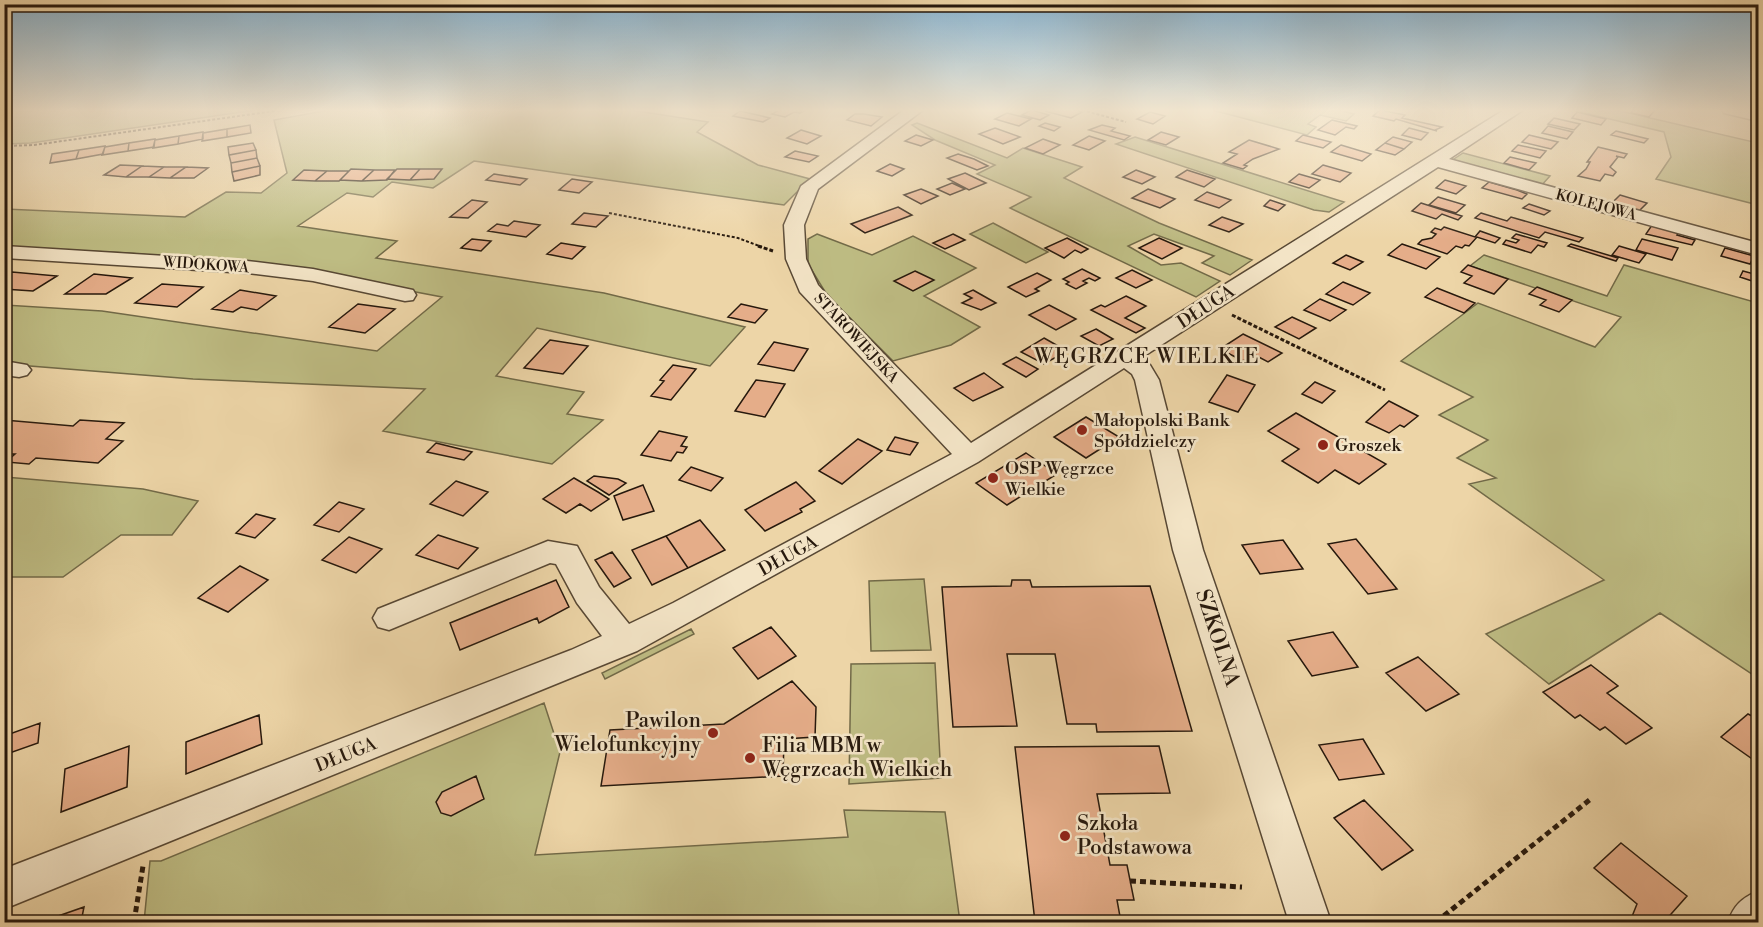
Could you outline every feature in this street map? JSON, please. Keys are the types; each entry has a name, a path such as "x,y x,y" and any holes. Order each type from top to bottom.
{"street":[{"name":"STAROWIEJSKA","path":"855,153 810,186 794,225 796,260 808,286 830,312 969,456"},
{"name":"DŁUGA","path":"4,888 625,642 969,456 1444,153"},
{"name":"KOLEJOWA","path":"1433,160 1758,249"},
{"name":"WIDOKOWA","path":"4,252 247,267 313,275 405,296"},
{"name":"SZKOLNA","path":"1126,358 1142,370 1147,380 1188,550 1310,922"},
{"path":"389,618 548,552 566,554 588,595 625,642"},
{"path":"1749,922 1758,912"}],"path":[{"path":"609,213 738,238 796,260"},
{"path":"1210,304 1385,390"},
{"path":"1436,922 1592,798"},
{"path":"134,922 148,832"},
{"path":"1130,881 1242,887"}],"shaded area":[{"path":"282,153 736,153 758,165 810,179 784,205 474,161 433,188 392,182 373,197 347,193 298,226 397,241 376,258 604,293 745,327 710,366 537,328 496,376 584,392 567,414 603,420 552,464 383,431 425,389 193,379 5,364 5,305 102,311 377,351 442,297 284,267 128,253 5,247 5,209 185,217 226,192 261,193 287,173"},
{"path":"967,153 995,153 1007,158 1015,153 1039,153 1082,167 1064,178 1159,223 1252,260 1230,275 1202,263 1214,256 1154,234 1128,246 1161,265 1181,263 1220,281 1196,297 1010,208 1031,197 977,174 995,165"},
{"path":"1144,153 1187,153 1344,202 1329,212 1314,210"},
{"path":"1464,153 1550,176 1541,186 1451,161"},
{"path":"1670,153 1758,153 1758,205 1656,179 1671,157"},
{"path":"993,223 1048,252 1026,263 970,234"},
{"path":"817,234 872,255 913,236 976,268 924,296 980,327 951,345 893,361 827,295 808,264 808,239"},
{"path":"1484,255 1607,296 1624,265 1758,303 1758,678 1660,613 1549,684 1486,634 1604,580 1469,484 1496,478 1457,458 1488,440 1439,415 1473,397 1401,361 1478,303 1595,347 1621,317 1470,266"},
{"path":"5,477 143,489 198,501 172,535 121,535 63,577 5,577"},
{"path":"924,579 931,650 871,651 869,581"},
{"path":"691,629 694,634 605,679 602,673"},
{"path":"935,663 941,778 849,784 851,664"},
{"path":"544,703 560,752 535,855 848,837 844,810 945,812 960,922 144,922 150,861 161,861"}],"building":[{"path":"78,153 103,153 103,154 76,159"},
{"path":"78,153 76,159 50,163 52,154"},
{"path":"256,153 257,158 231,163 229,155"},
{"path":"791,153 818,156 809,162 785,157"},
{"path":"1234,153 1268,153 1253,159 1244,165 1247,166 1243,169 1223,163 1237,154"},
{"path":"1335,153 1371,154 1362,161"},
{"path":"1521,153 1544,153 1540,158"},
{"path":"1593,153 1627,154 1624,158 1616,156 1618,157 1610,167 1616,172 1613,176 1605,174 1600,181 1578,176 1590,162 1587,162"},
{"path":"958,154 988,166 977,170 947,158"},
{"path":"1510,157 1536,163 1529,170 1504,163"},
{"path":"257,158 260,166 232,172 231,163"},
{"path":"890,164 904,169 892,176 877,171"},
{"path":"120,165 142,166 126,177 104,175"},
{"path":"1323,165 1351,173 1340,182 1312,174"},
{"path":"142,166 164,167 149,177 126,177"},
{"path":"260,166 260,175 234,181 232,172"},
{"path":"164,167 186,167 170,178 149,177"},
{"path":"186,167 208,168 194,178 170,178"},
{"path":"351,169 374,170 362,181 340,180"},
{"path":"397,169 420,169 410,180 387,179"},
{"path":"420,169 442,169 434,179 410,180"},
{"path":"304,170 327,171 315,181 293,180"},
{"path":"374,170 395,170 387,180 362,181"},
{"path":"1136,170 1155,177 1142,184 1123,177"},
{"path":"1187,170 1215,179 1204,187 1176,177"},
{"path":"327,171 349,171 339,181 315,181"},
{"path":"965,173 986,183 969,190 948,179"},
{"path":"494,174 527,179 520,185 486,180"},
{"path":"1299,174 1320,180 1309,188 1289,182"},
{"path":"572,179 592,182 579,193 559,190"},
{"path":"1445,180 1466,186 1456,194 1436,188"},
{"path":"1489,182 1527,194 1522,199 1482,188"},
{"path":"952,183 965,189 950,195 937,189"},
{"path":"921,189 938,196 921,204 904,195"},
{"path":"1148,189 1175,199 1160,208 1132,198"},
{"path":"1207,192 1231,200 1219,208 1195,200"},
{"path":"1620,195 1647,203 1638,212 1611,204"},
{"path":"1438,197 1465,205 1456,213 1429,205"},
{"path":"472,200 487,202 468,218 450,217"},
{"path":"1270,200 1285,205 1278,211 1264,206"},
{"path":"1421,203 1462,216 1458,220 1442,214 1436,219 1412,211"},
{"path":"1529,204 1550,211 1544,215 1523,208"},
{"path":"898,207 912,215 865,233 851,224"},
{"path":"584,213 608,216 596,227 572,224"},
{"path":"1481,213 1507,221 1511,217 1583,238 1579,242 1545,232 1539,238 1475,218"},
{"path":"1222,217 1243,224 1229,232 1209,225"},
{"path":"514,221 540,225 526,237 488,231 497,224 508,226"},
{"path":"1652,225 1679,232 1677,235 1695,240 1692,245 1646,234"},
{"path":"1444,227 1475,237 1480,231 1500,238 1495,243 1477,237 1469,246 1465,245 1462,248 1456,246 1447,254 1418,244 1422,240 1432,238 1436,234 1431,232 1435,228 1441,230"},
{"path":"953,234 965,240 945,249 933,243"},
{"path":"1516,234 1547,243 1544,247 1538,245 1531,253 1503,244 1506,240 1516,243 1519,240 1512,238"},
{"path":"1067,238 1088,249 1081,253 1075,250 1064,258 1045,248"},
{"path":"1159,238 1182,248 1162,259 1139,248"},
{"path":"472,239 491,241 481,251 461,248"},
{"path":"1642,239 1678,248 1672,260 1636,250"},
{"path":"561,243 585,247 572,259 547,254"},
{"path":"1402,244 1440,257 1426,269 1388,255"},
{"path":"1571,244 1618,258 1616,261 1568,246"},
{"path":"1619,246 1646,254 1639,263 1612,255"},
{"path":"1725,248 1754,256 1750,264 1721,256"},
{"path":"1346,255 1363,262 1350,270 1333,263"},
{"path":"1468,265 1508,279 1494,294 1464,283 1472,276 1461,272"},
{"path":"1082,269 1100,278 1095,281 1089,278 1083,281 1087,283 1076,289 1066,284 1069,282 1063,279"},
{"path":"1132,270 1152,280 1136,288 1116,278"},
{"path":"915,271 934,280 913,291 894,281"},
{"path":"1743,271 1758,275 1758,283 1740,277"},
{"path":"12,272 57,276 33,291 4,289 4,277"},
{"path":"1037,273 1051,280 1035,289 1039,291 1026,297 1008,287"},
{"path":"94,274 132,278 106,294 65,294"},
{"path":"1343,282 1370,293 1353,305 1326,294"},
{"path":"162,284 203,287 177,307 135,303"},
{"path":"1537,287 1572,300 1559,312 1540,305 1546,300 1529,294"},
{"path":"1437,288 1475,303 1464,313 1425,297"},
{"path":"240,290 276,296 257,310 241,307 233,312 212,309"},
{"path":"973,290 996,303 981,310 962,303 972,298 964,294"},
{"path":"1126,296 1146,306 1125,318 1145,328 1136,333 1091,310 1101,305 1105,307"},
{"path":"1320,299 1346,310 1330,321 1304,310"},
{"path":"358,304 395,309 365,333 329,327"},
{"path":"741,304 767,310 755,323 728,317"},
{"path":"1049,305 1076,319 1056,330 1029,315"},
{"path":"1292,317 1316,328 1299,339 1275,327"},
{"path":"1096,329 1113,339 1099,346 1081,336"},
{"path":"1243,334 1282,353 1268,362 1253,354 1243,361 1220,349"},
{"path":"1044,338 1067,351 1044,364 1021,352"},
{"path":"550,340 588,346 563,374 524,368"},
{"path":"774,342 808,349 794,371 758,364"},
{"path":"1016,357 1038,369 1026,377 1003,364"},
{"path":"673,365 696,369 671,400 651,396 664,381 660,380"},
{"path":"984,373 1003,387 973,401 954,388"},
{"path":"1227,375 1255,385 1238,412 1209,402"},
{"path":"756,380 785,384 765,417 735,411"},
{"path":"1315,382 1335,391 1322,403 1302,394"},
{"path":"1389,401 1418,416 1404,427 1400,425 1389,433 1366,422"},
{"name":"Groszek","path":"1296,413 1386,464 1359,484 1335,470 1318,483 1282,461 1299,449 1268,431"},
{"path":"1086,417 1119,437 1086,458 1054,437"},
{"path":"4,420 73,426 80,420 124,423 106,439 123,441 98,463 36,458 29,464 6,462 15,454 4,454"},
{"path":"659,431 687,437 681,446 687,447 683,453 677,452 671,461 641,455"},
{"path":"895,437 918,443 910,455 887,450"},
{"path":"858,439 882,451 842,484 819,471"},
{"path":"436,443 472,452 464,460 427,452"},
{"path":"1026,453 1057,474 1007,505 976,483"},
{"path":"691,467 723,478 711,491 679,480"},
{"path":"594,476 618,479 626,483 609,495 587,481"},
{"path":"574,478 609,499 591,511 580,504 566,513 543,499"},
{"path":"456,481 488,492 463,516 430,504"},
{"path":"796,482 815,501 800,509 802,512 765,531 745,510"},
{"path":"643,485 654,511 623,520 614,496"},
{"path":"339,502 364,509 339,532 314,525"},
{"path":"256,514 275,519 255,538 236,533"},
{"path":"700,520 725,550 688,568 666,536"},
{"path":"438,535 478,548 458,569 416,555"},
{"path":"666,536 688,568 652,585 632,550"},
{"path":"349,537 382,549 356,573 322,560"},
{"path":"1356,539 1397,589 1368,594 1328,544"},
{"path":"1283,540 1303,569 1260,574 1242,545"},
{"path":"612,552 631,578 614,587 595,560"},
{"path":"240,566 268,580 228,612 198,598"},
{"path":"556,580 569,607 539,623 537,618 460,650 450,623"},
{"path":"1012,580 1030,580 1032,587 1150,586 1192,731 1097,732 1096,724 1067,724 1055,654 1007,654 1017,726 953,727 942,587 1011,586"},
{"path":"771,627 796,656 758,679 733,648"},
{"path":"1333,632 1358,667 1312,676 1288,641"},
{"path":"1418,657 1459,694 1426,711 1386,673"},
{"path":"1591,665 1618,686 1607,693 1652,728 1626,744 1605,727 1600,730 1580,715 1575,718 1543,692"},
{"name":"Pawilon Wielofunkcyjny","path":"792,681 816,707 815,737 784,739 783,776 601,786 610,730 724,724"},
{"path":"1748,714 1758,719 1758,763 1721,737"},
{"path":"259,715 262,744 186,774 186,742"},
{"path":"40,723 38,743 4,755 4,736"},
{"path":"1363,739 1384,774 1339,780 1319,745"},
{"path":"129,746 127,787 61,812 65,769"},
{"name":"Szkoła Podstawowa","path":"1159,746 1170,793 1097,794 1110,865 1127,865 1134,900 1117,900 1121,922 1035,922 1015,747"},
{"path":"476,776 484,799 451,816 441,813 436,802 442,792"},
{"path":"1364,800 1413,850 1382,870 1334,818"},
{"path":"1621,843 1687,896 1664,922 1635,922 1631,919 1637,904 1594,868"},
{"path":"84,907 81,922 41,922"}],"place":[{"name":"Małopolski Bank Spółdzielczy","path":"1082,430"},
{"name":"Groszek","path":"1323,445"},
{"name":"OSP Węgrzce Wielkie","path":"993,478"},
{"name":"Pawilon Wielofunkcyjny","path":"713,733"},
{"name":"Filia MBM w Węgrzcach Wielkich","path":"750,758"},
{"name":"Szkoła Podstawowa","path":"1065,836"}],"district":[{"name":"WĘGRZCE WIELKIE","path":"1147,357"}]}
